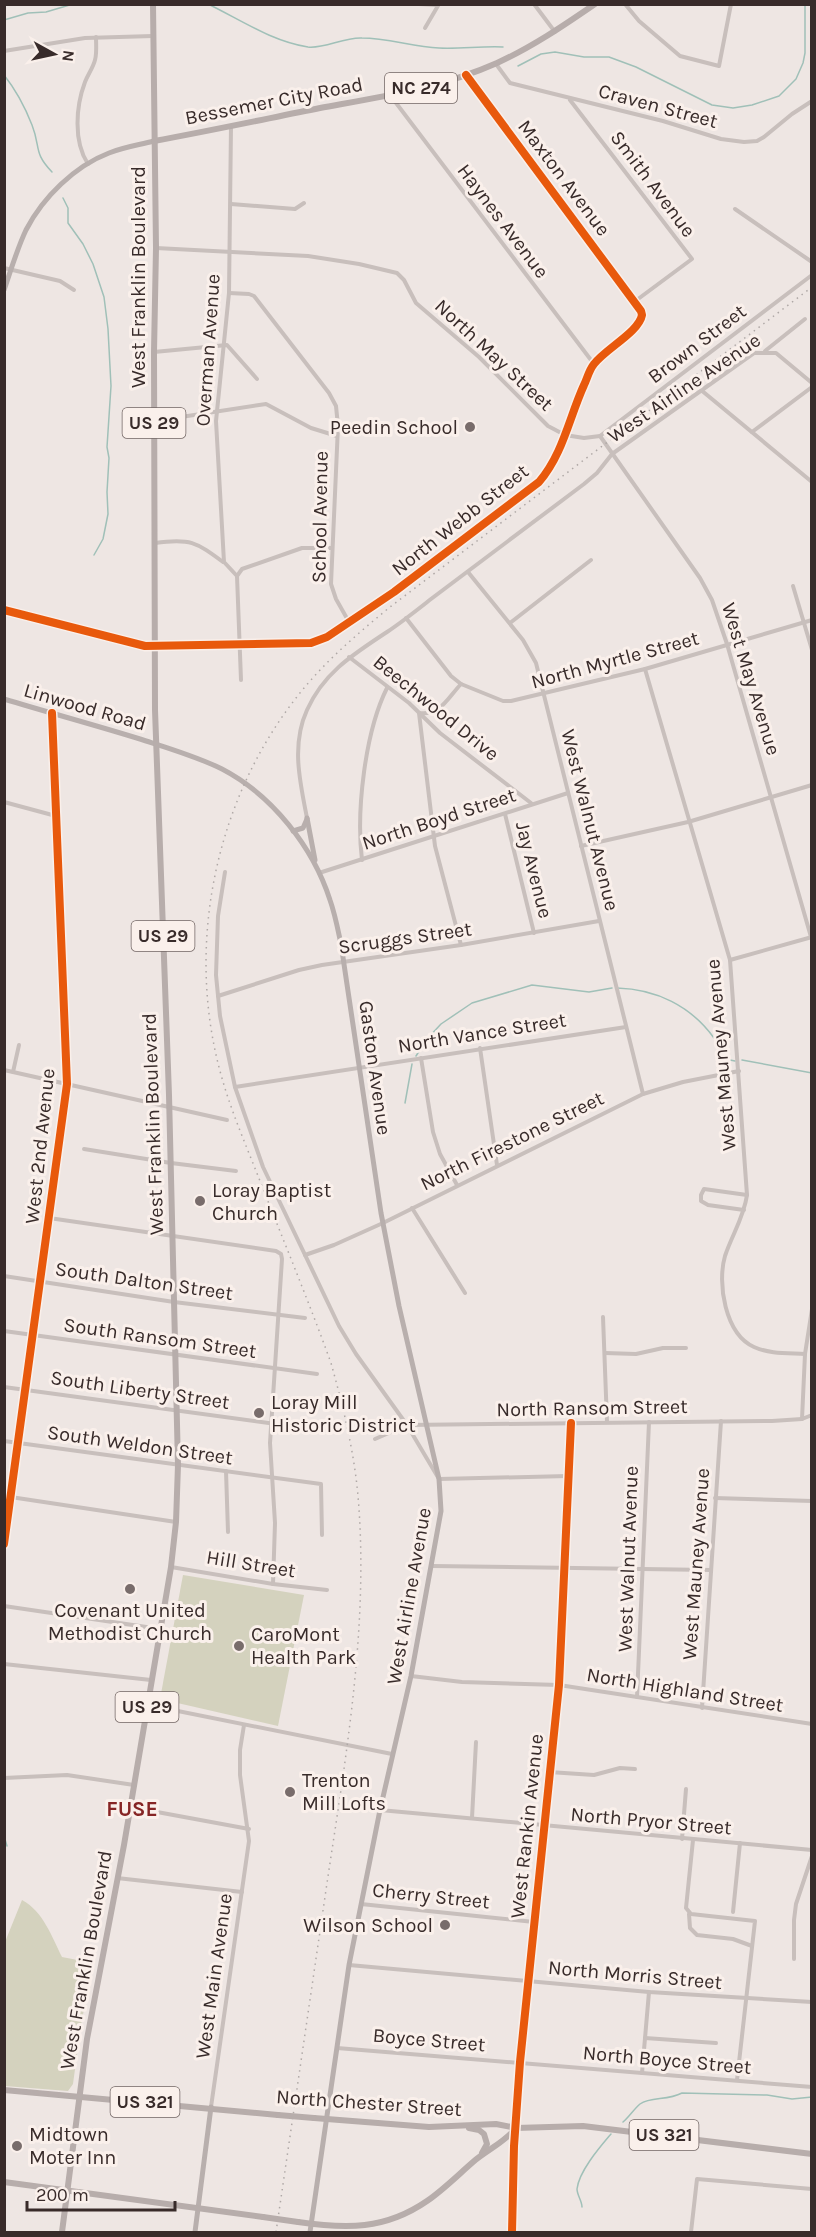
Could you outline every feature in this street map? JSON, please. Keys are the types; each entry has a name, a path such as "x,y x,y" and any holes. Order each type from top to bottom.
{"main road":[{"name":"West Franklin Boulevard","path":"62,2232 91,2011 134,1785 171,1567 176,1522 178,1465 170,1107 155,646 156,248 153,4"},
{"name":"Bessemer City Road","path":"154,141 448,82 496,64 555,32 595,4"},
{"path":"4,290 27,229 38,212 64,182 88,164 108,153 154,141"},
{"name":"Linwood Road","path":"4,699 157,744"},
{"name":"West 2nd Avenue","path":"4,1544 8,1497 26,1389 67,1084 52,713"},
{"name":"Gaston Avenue","path":"157,744 224,770 261,797 301,842 318,870 331,902 344,962 383,1223 399,1306 439,1479"},
{"path":"307,818 318,870"},
{"path":"293,831 303,828 307,818"},
{"path":"301,842 309,828"},
{"name":"West Airline Avenue","path":"310,2232 336,2048 360,1904 411,1676 432,1566 441,1511 439,1479"},
{"name":"US 321","path":"4,2090 211,2108"},
{"name":"North Chester Street","path":"211,2108 394,2125 462,2127 504,2124 516,2128 583,2126 615,2128 812,2154"},
{"name":"West Main Avenue","path":"195,2232 211,2108"},
{"path":"462,2127 479,2130 484,2134 487,2144 481,2155"},
{"path":"4,2182 348,2228 394,2218 425,2202 481,2155 508,2138 516,2128"}],"street":[{"path":"419,4 439,5 425,28"},
{"path":"534,4 555,32"},
{"path":"625,4 639,21 680,56 719,66 731,4"},
{"path":"4,51 96,37 153,36"},
{"path":"88,164 78,135 79,114 82,91 95,61 96,37"},
{"name":"Craven Street","path":"496,64 510,83 663,121 721,139 744,142 757,141 764,137 812,101"},
{"name":"Maxton Avenue","path":"466,75 634,302"},
{"name":"Haynes Avenue","path":"390,95 594,364"},
{"name":"Smith Avenue","path":"569,99 692,259 634,302"},
{"name":"Overman Avenue","path":"224,562 216,411 229,293 231,125"},
{"path":"231,204 296,209 304,202"},
{"path":"735,209 812,262"},
{"path":"156,248 230,252"},
{"name":"North May Street","path":"230,252 308,256 397,273 404,280 416,303 479,357 540,419 565,435 584,438 600,436"},
{"path":"4,268 60,281 74,291"},
{"name":"Brown Street","path":"600,436 812,275"},
{"name":"School Avenue","path":"229,293 254,296 329,393 337,409 331,584 336,599 349,622"},
{"name":"North Webb Street","path":"4,610 145,646 311,643 327,637 394,592 537,484 551,466 594,364 642,319 641,311 634,302"},
{"name":"West Airline Avenue","path":"307,818 298,767 299,735 308,708 318,691 339,666 468,572 597,473 612,454 700,390 751,355 764,352 806,320"},
{"path":"154,352 223,345 231,348 257,379"},
{"path":"752,432 812,385 776,353 764,352"},
{"path":"700,390 812,482"},
{"path":"154,421 266,404 311,428 337,436"},
{"path":"600,436 612,454"},
{"name":"West May Avenue","path":"612,454 700,578 712,600 727,644 811,937"},
{"path":"155,543 190,542 208,549 237,576"},
{"path":"241,680 237,576 242,569 302,548 332,548"},
{"path":"510,623 591,560"},
{"name":"West Walnut Avenue","path":"468,572 510,623 532,656 643,1094"},
{"path":"793,586 812,650"},
{"path":"406,618 442,666 461,684 436,712 430,714 419,712 434,836 460,945"},
{"name":"North Myrtle Street","path":"461,684 503,701 519,701 645,669 812,620"},
{"name":"Beechwood Drive","path":"349,657 387,688 398,694 440,733 532,804"},
{"name":"West Mauney Avenue","path":"645,669 730,960 747,1195 744,1210 722,1270 725,1301 741,1338 754,1347 805,1354"},
{"path":"362,860 365,772 376,714 387,688"},
{"path":"581,846 688,822 812,786"},
{"name":"North Boyd Street","path":"318,870 362,860 568,793"},
{"path":"4,802 56,816"},
{"name":"Jay Avenue","path":"505,814 534,933"},
{"name":"West Airline Avenue","path":"225,872 216,942 218,996 228,1062 263,1167 339,1326 407,1425 439,1479"},
{"name":"Scruggs Street","path":"218,996 298,970 599,921"},
{"path":"730,960 811,937"},
{"name":"North Vance Street","path":"235,1087 626,1027"},
{"path":"13,1072 19,1045"},
{"path":"480,1048 497,1165"},
{"path":"421,1058 433,1132 440,1154 457,1185"},
{"path":"4,1070 227,1120"},
{"name":"North Firestone Street","path":"305,1255 383,1223 643,1094 683,1082 739,1071"},
{"path":"84,1149 236,1171"},
{"path":"744,1210 708,1205 701,1201 701,1195 704,1189 747,1195"},
{"path":"412,1208 465,1293"},
{"path":"49,1218 276,1251 281,1254 271,1424 276,1543 273,1584"},
{"name":"South Dalton Street","path":"4,1276 174,1302 304,1318"},
{"path":"802,1419 805,1354 812,1309"},
{"path":"603,1317 607,1422"},
{"name":"South Ransom Street","path":"4,1331 275,1369"},
{"path":"605,1353 636,1354 663,1348 686,1348"},
{"path":"275,1369 317,1374"},
{"name":"South Liberty Street","path":"4,1386 327,1431"},
{"name":"North Ransom Street","path":"375,1439 407,1425 721,1421 802,1419 812,1415"},
{"name":"West Mauney Avenue","path":"702,1708 721,1421"},
{"name":"West Walnut Avenue","path":"637,1697 649,1422"},
{"name":"West Rankin Avenue","path":"512,2232 520,2062 559,1685 571,1423"},
{"name":"South Weldon Street","path":"4,1441 321,1484 322,1535"},
{"path":"226,1472 228,1533"},
{"path":"439,1479 568,1476"},
{"path":"8,1497 176,1522"},
{"path":"715,1498 812,1502"},
{"path":"432,1566 711,1570"},
{"name":"Hill Street","path":"171,1567 273,1584 327,1590"},
{"path":"4,1606 161,1629"},
{"path":"4,1664 152,1680"},
{"name":"North Highland Street","path":"411,1676 470,1682 559,1685 812,1724"},
{"path":"148,1704 392,1754"},
{"name":"West Main Avenue","path":"211,2108 249,1829 240,1774 240,1750 244,1725"},
{"path":"472,1818 476,1742"},
{"path":"549,1772 594,1775 635,1768"},
{"path":"4,1778 67,1775 134,1785"},
{"path":"682,1839 686,1789"},
{"path":"130,1807 249,1829"},
{"name":"North Pryor Street","path":"380,1810 543,1827 812,1850"},
{"path":"693,1840 688,1910 690,1928 697,1935 733,1939 752,1946"},
{"path":"733,1912 740,1844"},
{"path":"794,1959 796,1904 812,1856"},
{"path":"117,1878 242,1892"},
{"name":"Cherry Street","path":"360,1904 534,1922"},
{"path":"688,1910 691,1914 755,1921 737,2080"},
{"name":"North Morris Street","path":"349,1965 650,1992 812,2002"},
{"path":"642,2073 650,1992"},
{"path":"645,2038 716,2043"},
{"name":"Boyce Street","path":"336,2048 520,2062"},
{"name":"North Boyce Street","path":"520,2062 812,2087"},
{"path":"690,2232 697,2179 812,2189"}],"shaded area":[{"name":"CaroMont Health Park","path":"183,1575 304,1595 278,1726 160,1699"},
{"path":"22,1900 41,1918 62,1957 93,1963 73,2084 68,2091 5,2086 5,1942"}],"waterway":[{"path":"4,20 73,4"},
{"path":"208,4 269,35 308,47 362,38 439,48 503,47"},
{"path":"518,66 541,54 555,52 584,57 609,57 636,67 712,105 733,108 752,105 779,96 796,79 805,53 805,4"},
{"path":"4,75 23,105 35,133 42,159 52,172"},
{"path":"63,198 68,208 68,223 83,244 93,264 104,297 108,329 111,386 107,447 109,458 108,514 103,539 94,555"},
{"path":"416,1056 441,1024 472,1003 532,985 589,992 612,988"},
{"path":"617,988 645,992 672,1001 705,1027 716,1040 725,1059 735,1061"},
{"path":"742,1060 812,1073"},
{"path":"405,1103 412,1064"},
{"path":"4,1836 7,1846"},
{"path":"623,2122 644,2102 682,2093 767,2095 792,2099 812,2097"},
{"path":"582,2207 577,2191 579,2182 591,2160 611,2134"}],"railway":[{"path":"276,2232 354,1690 361,1544 354,1462 331,1363 233,1113 220,1071 210,1023 206,974 208,925 215,876 227,828 245,782 268,739 306,685 340,650 390,607 812,287"}],"cycle path":[{"path":"4,610 145,646 311,643 327,637 394,592 539,482 560,448 592,366 635,328 642,315 466,75"},
{"path":"4,1544 67,1084 52,713"},
{"path":"512,2232 514,2146 520,2062 559,1685 571,1423"}],"place":[{"name":"Peedin School","path":"470,427"},
{"name":"Loray Baptist Church","path":"200,1201"},
{"name":"Loray Mill Historic District","path":"259,1413"},
{"name":"Covenant United Methodist Church","path":"130,1589"},
{"name":"CaroMont Health Park","path":"239,1646"},
{"name":"Trenton Mill Lofts","path":"290,1792"},
{"name":"Wilson School","path":"445,1925"},
{"name":"Midtown Moter Inn","path":"17,2146"}],"district":[{"name":"FUSE","path":"132,1809"}]}
